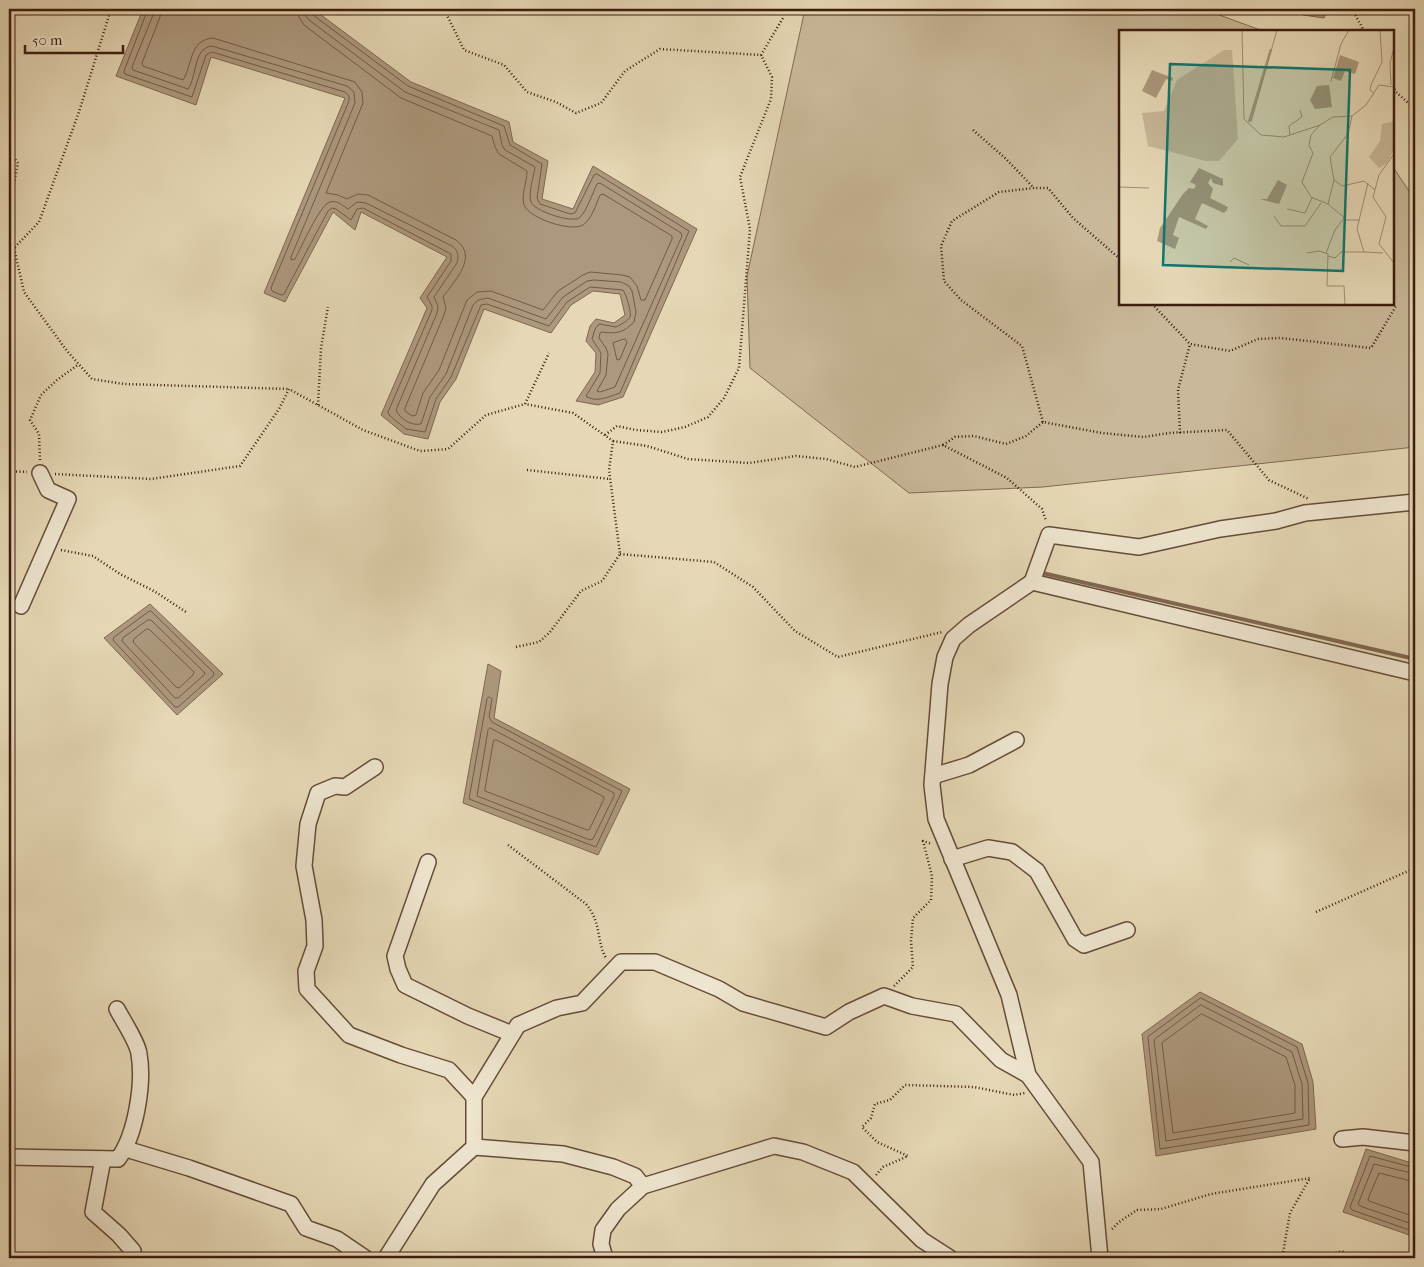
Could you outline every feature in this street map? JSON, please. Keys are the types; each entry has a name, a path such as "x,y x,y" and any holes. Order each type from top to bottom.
{"street":[{"path":"21,606 68,499 48,490 40,473"},
{"path":"1100,1258 1091,1162 1031,1079 1009,995 936,819 932,776 940,684 945,657 953,638 1032,582 1049,535 1139,547 1220,529 1276,521 1305,512 1415,502"},
{"path":"1032,582 1415,673"},
{"path":"932,776 969,766 1016,740"},
{"path":"375,767 345,786 335,786 318,793 308,824 304,866 314,920 315,946 306,971 307,989 349,1035 400,1055 450,1070 474,1097"},
{"path":"950,855 988,848 1012,852 1037,871 1075,939 1084,945 1127,930"},
{"path":"428,862 395,956 405,985 468,1016 512,1034"},
{"path":"474,1147 474,1097 518,1024 557,1008 582,1003 621,962 655,962 719,989 743,1003 826,1027 849,1012 884,996 912,1006 956,1014 1001,1060 1031,1079"},
{"path":"9,1158 118,1159 126,1149 140,1096 139,1052 116,1009"},
{"path":"1342,1139 1363,1136 1415,1143"},
{"path":"605,1258 601,1244 603,1230 618,1209 643,1186 774,1146 803,1152 853,1172 922,1240 950,1258"},
{"path":"386,1258 433,1184 474,1147 563,1154 612,1167 635,1176 643,1186"},
{"path":"126,1149 189,1168 291,1204 306,1228 337,1239 365,1258"},
{"path":"103,1159 93,1212 120,1235 133,1251 130,1258"}],"path":[{"path":"14,248 39,222 79,112 111,9"},
{"path":"441,9 446,13 464,50 504,65 527,92 556,102 576,113 601,103 625,71 660,49 761,55"},
{"path":"1352,9 1363,30"},
{"path":"761,55 783,18"},
{"path":"605,435 617,426 662,432 685,427 708,417 724,398 739,368 750,229 740,178 771,99 772,76 761,55"},
{"path":"1394,88 1415,109"},
{"path":"973,130 1005,158 1034,188"},
{"path":"9,151 18,163 10,202 14,248 24,292 67,351 92,379 124,384 289,389 363,430 420,452 448,449 486,415 525,404 573,413 613,441 648,446 688,459 749,463 796,456 826,459 855,467 943,445 955,437 974,436 1006,444 1026,436 1043,422"},
{"path":"1043,422 1022,346 961,300 944,281 942,246 952,221 999,192 1048,188 1072,218 1119,258"},
{"path":"9,245 14,248"},
{"path":"1153,305 1190,344 1230,351 1258,339 1281,338 1371,348 1396,306"},
{"path":"318,405 321,348 328,306"},
{"path":"1180,433 1178,390 1190,344"},
{"path":"525,404 549,353"},
{"path":"40,473 38,434 30,420 41,395 57,380 79,364"},
{"path":"9,471 150,479 240,466 280,409 289,389"},
{"path":"1043,422 1102,433 1144,437 1227,430 1269,480 1309,499 1305,512"},
{"path":"516,647 539,642 550,632 581,591 602,581 620,554 609,470 613,441"},
{"path":"943,445 1007,478 1042,509 1049,535"},
{"path":"527,470 610,479"},
{"path":"47,547 93,556 186,612"},
{"path":"620,554 714,562 753,586 795,631 838,657 942,632"},
{"path":"884,996 913,967 911,940 914,918 931,900 932,876 923,841 950,855"},
{"path":"508,845 586,904 593,912 604,953 614,970"},
{"path":"1316,912 1415,868"},
{"path":"866,1185 883,1167 908,1156 878,1142 862,1127 871,1118 876,1104 890,1100 905,1085 974,1087 1014,1095 1027,1092 1031,1079"},
{"path":"1098,1243 1119,1222 1136,1210 1161,1209 1211,1194 1310,1178 1290,1213 1283,1258"},
{"path":"1323,1258 1342,1251 1354,1258"}],"shaded area":[{"path":"805,9 1203,9 1260,30 1119,30 1119,305 1394,305 1394,168 1415,200 1415,447 1043,487 909,493 750,368 747,276"}],"water":[{"path":"143,9 313,9 411,82 509,122 513,142 548,161 542,199 573,209 593,166 697,229 623,397 598,405 576,401 595,372 596,353 586,341 590,326 596,319 614,323 625,315 620,294 593,291 571,305 551,333 484,309 456,379 440,402 428,439 404,434 381,415 427,308 420,298 447,257 361,212 355,230 333,212 285,302 264,293 345,98 211,57 196,105 116,76"},
{"path":"1305,9 1327,9 1324,18 1303,15"},
{"path":"150,604 223,674 177,715 104,638"},
{"path":"488,664 501,671 494,718 630,789 598,855 463,803"},
{"path":"1200,992 1302,1044 1313,1082 1316,1129 1156,1156 1142,1034"},
{"path":"1366,1149 1415,1164 1415,1237 1343,1212"}],"waterway":[{"path":"1038,572 1415,659"}]}
